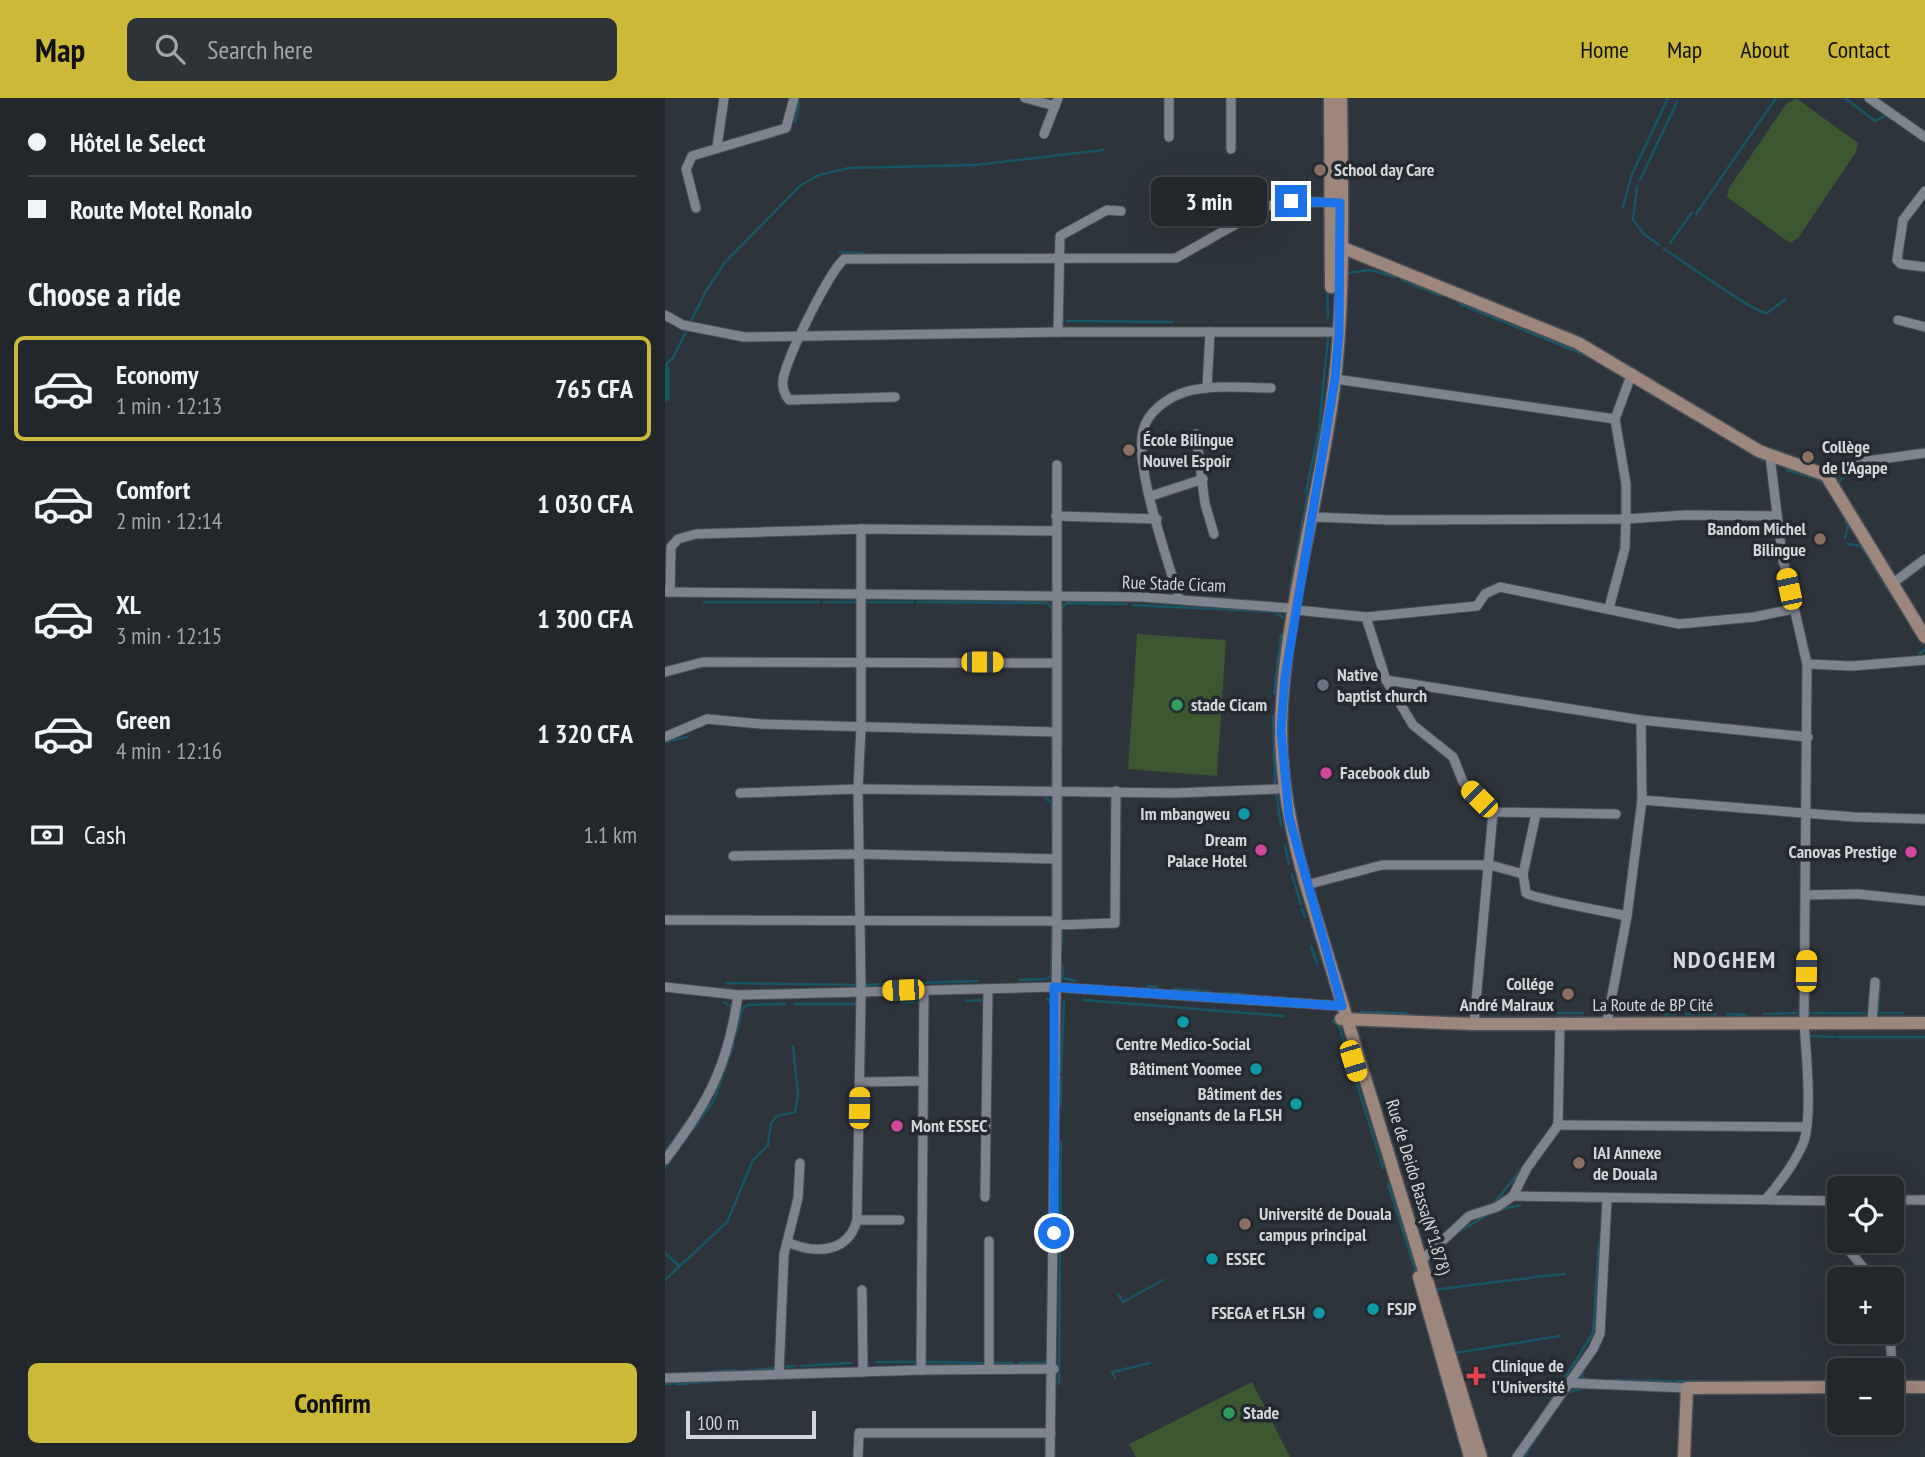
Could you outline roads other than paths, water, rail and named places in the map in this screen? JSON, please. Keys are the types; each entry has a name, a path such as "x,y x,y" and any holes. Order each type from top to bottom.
{"main road":[{"path":"1330,98 1336,245 1331,332 1320,456 1275,710 1277,789 1290,850 1341,1013 1470,1457"},
{"path":"1335,203 1341,98"},
{"path":"1336,245 1557,334 1632,373 1770,456 1826,475 1925,637"},
{"name":"Rue de Deido Bassa(N°1.878)","path":"1336,245 1335,379 1320,456 1313,517 1292,609 1283,698 1282,760 1289,817 1341,1013 1422,1260 1481,1457"},
{"name":"La Route de BP Cité","path":"1341,1013 1474,1024 1925,1023"},
{"path":"1684,1457 1687,1388 1827,1387"},
{"path":"1904,1387 1925,1387"}],"street":[{"path":"717,147 724,98"},
{"path":"696,208 687,162 697,152 786,128 794,98"},
{"path":"1025,98 1057,102 1044,134"},
{"path":"1169,98 1169,137"},
{"path":"1231,98 1231,149"},
{"path":"1869,98 1925,137"},
{"path":"1925,191 1902,220 1897,260 1901,264 1925,267"},
{"path":"895,397 789,400 783,382 801,334 843,259 1176,258 1268,206 1291,201 1335,203"},
{"path":"1058,332 1058,257 1062,232 1084,225 1107,210 1121,211"},
{"path":"665,315 683,325 733,337 801,334 1331,332"},
{"path":"1898,320 1925,327"},
{"path":"1207,388 1210,332"},
{"path":"1632,373 1615,419 1626,484 1626,519 1625,548 1609,608 1685,625 1793,609"},
{"path":"1335,379 1615,419"},
{"path":"1179,599 1151,496 1141,449 1143,430 1151,413 1185,392 1207,388 1271,388"},
{"path":"1196,434 1205,505 1214,534"},
{"path":"1826,475 1860,462 1925,453"},
{"path":"1766,1199 1797,1154 1806,1127 1804,1023 1807,664 1793,609 1770,456"},
{"path":"1050,1457 1054,1369 1057,465"},
{"path":"1151,496 1203,479"},
{"path":"1056,516 1157,519"},
{"path":"1313,517 1390,520 1777,516"},
{"path":"667,592 669,554 678,539 714,532 861,529 1056,531"},
{"path":"787,1242 806,1250 831,1248 842,1243 854,1231 857,1220 861,992 858,789 861,727 861,529"},
{"path":"1893,583 1925,559"},
{"name":"Rue Stade Cicam","path":"667,592 1179,599 1366,617 1477,606 1485,594 1500,587 1609,608"},
{"path":"1366,617 1386,680 1416,728 1453,757 1463,782 1493,812 1616,814"},
{"path":"1807,664 1852,666 1925,660"},
{"path":"665,672 703,662 1055,663"},
{"path":"1386,680 1641,720 1808,737"},
{"path":"665,737 706,719 861,727 1056,732"},
{"path":"1607,1022 1627,916 1642,800 1641,720"},
{"path":"740,793 858,789 1200,792 1277,789"},
{"path":"665,920 861,919 1115,923 1116,791"},
{"path":"1642,800 1925,819"},
{"path":"1474,1024 1493,812"},
{"path":"1536,814 1523,874 1526,892 1532,898 1562,901 1627,916"},
{"path":"733,856 859,854 1056,859"},
{"path":"1306,885 1371,867 1490,865 1523,874"},
{"path":"1807,894 1858,894 1925,901"},
{"path":"1872,1023 1875,982"},
{"path":"665,987 738,995 1054,987 1341,1013"},
{"path":"921,1370 924,989"},
{"path":"985,1197 988,990"},
{"path":"665,1160 706,1101 720,1074 733,1029 738,995"},
{"path":"1422,1260 1469,1216 1497,1207 1513,1196 1527,1168 1558,1125 1560,1022"},
{"path":"860,1082 923,1081"},
{"path":"1558,1125 1806,1127"},
{"path":"779,1374 787,1242 798,1198 800,1163"},
{"path":"1513,1196 1827,1201"},
{"path":"1517,1457 1600,1334 1608,1199"},
{"path":"1904,1200 1925,1200"},
{"path":"857,1220 900,1220"},
{"path":"989,1241 989,1370"},
{"path":"1852,1253 1863,1267"},
{"path":"862,1290 863,1371"},
{"path":"665,1378 863,1371 1054,1369"},
{"path":"1569,1383 1687,1388"},
{"path":"857,1457 859,1433 1051,1433"}],"waterway":[{"path":"1623,207 1632,174 1668,98"},
{"path":"1696,214 1776,98"},
{"path":"1845,98 1875,121 1888,114"},
{"path":"795,123 799,102"},
{"path":"1640,180 1677,102"},
{"path":"665,365 673,358 706,291 725,262 801,185 819,175 849,168 976,165 1103,150"},
{"path":"1637,186 1633,220 1644,234 1659,245"},
{"path":"1670,243 1692,212"},
{"path":"1664,249 1760,311 1767,313 1786,299"},
{"path":"840,252 864,253"},
{"path":"1347,273 1370,270 1395,277"},
{"path":"1402,280 1441,296"},
{"path":"1327,290 1328,318"},
{"path":"1460,304 1590,357"},
{"path":"1067,321 1172,322"},
{"path":"1306,492 1319,429 1328,338"},
{"path":"665,368 665,397"},
{"path":"1704,425 1763,460"},
{"path":"1824,469 1838,466"},
{"path":"1787,470 1818,479 1826,486"},
{"path":"1838,485 1843,476"},
{"path":"1290,589 1308,493"},
{"path":"1840,509 1848,526 1845,538"},
{"path":"1848,544 1861,546 1898,605"},
{"path":"1197,597 1272,602"},
{"path":"704,602 819,602"},
{"path":"824,602 858,602"},
{"path":"864,602 913,602"},
{"path":"917,602 1047,603 1052,609 1052,633"},
{"path":"1062,622 1062,608 1067,603 1127,604"},
{"path":"1132,605 1276,612 1283,618"},
{"path":"1062,633 1062,676"},
{"path":"1274,693 1281,635"},
{"path":"1052,641 1052,655"},
{"path":"1919,654 1925,649"},
{"path":"1052,677 1052,728"},
{"path":"1062,681 1062,747"},
{"path":"1273,716 1275,786"},
{"path":"1052,735 1052,761"},
{"path":"665,742 687,737"},
{"path":"1048,788 1052,784 1052,768"},
{"path":"1276,792 1281,825"},
{"path":"1062,794 1062,942"},
{"path":"1045,798 1052,803 1052,827"},
{"path":"1285,845 1289,864"},
{"path":"1052,861 1052,917"},
{"path":"1292,874 1301,905"},
{"path":"1302,909 1305,917"},
{"path":"1020,980 1046,979 1051,976 1052,923"},
{"path":"1311,946 1317,963"},
{"path":"1062,965 1063,978 1075,981"},
{"path":"864,985 977,981"},
{"path":"1878,1011 1880,982"},
{"path":"726,983 858,985"},
{"path":"1148,986 1157,987"},
{"path":"1174,989 1208,991"},
{"path":"1226,993 1245,994"},
{"path":"1047,999 1052,1003"},
{"path":"966,1001 986,1000"},
{"path":"1083,1000 1284,1016"},
{"path":"724,1002 732,1007"},
{"path":"902,1003 920,1002"},
{"path":"1061,1072 1064,1002"},
{"path":"736,1035 742,1010 747,1005 785,1004"},
{"path":"794,1004 859,1004"},
{"path":"1361,1012 1407,1013"},
{"path":"1477,1013 1506,1013"},
{"path":"1526,1013 1583,1013"},
{"path":"1764,1014 1797,1013"},
{"path":"1807,1013 1865,1013"},
{"path":"1874,1013 1903,1013"},
{"path":"1664,1014 1676,1014"},
{"path":"1686,1014 1716,1014"},
{"path":"1727,1014 1746,1015"},
{"path":"1332,1021 1339,1026 1383,1168"},
{"path":"1807,1036 1835,1037"},
{"path":"1838,1037 1925,1037"},
{"path":"665,1168 714,1100 734,1044"},
{"path":"665,1280 727,1222 753,1160 768,1145 771,1123 777,1116 795,1112 798,1094 793,1046"},
{"path":"1061,1077 1061,1105"},
{"path":"665,1151 686,1123"},
{"path":"1059,1384 1061,1142"},
{"path":"1493,1204 1522,1169"},
{"path":"1388,1184 1417,1275"},
{"path":"1576,1202 1596,1202"},
{"path":"1499,1210 1520,1205"},
{"path":"1467,1213 1484,1207"},
{"path":"1457,1233 1487,1215"},
{"path":"1539,1419 1593,1333 1599,1242"},
{"path":"665,1253 678,1265"},
{"path":"1534,1277 1565,1274"},
{"path":"1503,1281 1532,1278"},
{"path":"1118,1294 1123,1302 1163,1280"},
{"path":"1435,1290 1502,1281"},
{"path":"1455,1353 1560,1336"},
{"path":"1019,1363 1044,1363 1049,1359"},
{"path":"876,1362 917,1362"},
{"path":"923,1362 982,1363"},
{"path":"801,1366 851,1363"},
{"path":"993,1363 1013,1363"},
{"path":"1115,1378 1112,1372 1150,1363"},
{"path":"783,1367 796,1366"},
{"path":"742,1371 776,1368"},
{"path":"708,1372 736,1370"},
{"path":"1583,1370 1582,1377 1588,1380"},
{"path":"690,1383 734,1380"},
{"path":"1598,1380 1672,1381"},
{"path":"1676,1381 1734,1382"},
{"path":"665,1384 671,1384"},
{"path":"675,1384 688,1384"},
{"path":"1568,1392 1582,1389"},
{"path":"1524,1457 1560,1403"}],"place":[{"name":"School day Care","path":"1320,170"},
{"name":"École Bilingue Nouvel Espoir","path":"1129,450"},
{"name":"Collège de l'Agape","path":"1808,457"},
{"name":"Bandom Michel Bilingue","path":"1820,539"},
{"name":"Native baptist church","path":"1323,685"},
{"name":"stade Cicam","path":"1177,705"},
{"name":"Facebook club","path":"1326,773"},
{"name":"Im mbangweu","path":"1244,814"},
{"name":"Dream Palace Hotel","path":"1261,850"},
{"name":"Canovas Prestige","path":"1911,852"},
{"name":"Collége André Malraux","path":"1568,994"},
{"name":"Centre Medico-Social","path":"1183,1022"},
{"name":"Bâtiment Yoomee","path":"1256,1069"},
{"name":"Bâtiment des enseignants de la FLSH","path":"1296,1104"},
{"name":"Mont ESSEC","path":"897,1126"},
{"name":"IAI Annexe de Douala","path":"1579,1163"},
{"name":"Université de Douala campus principal","path":"1245,1224"},
{"name":"ESSEC","path":"1212,1259"},
{"name":"FSJP","path":"1373,1309"},
{"name":"FSEGA et FLSH","path":"1319,1313"},
{"name":"Clinique de l'Université","path":"1476,1376"},
{"name":"Stade","path":"1229,1413"}],"district":[{"name":"NDOGHEM","path":"1725,960"}]}
